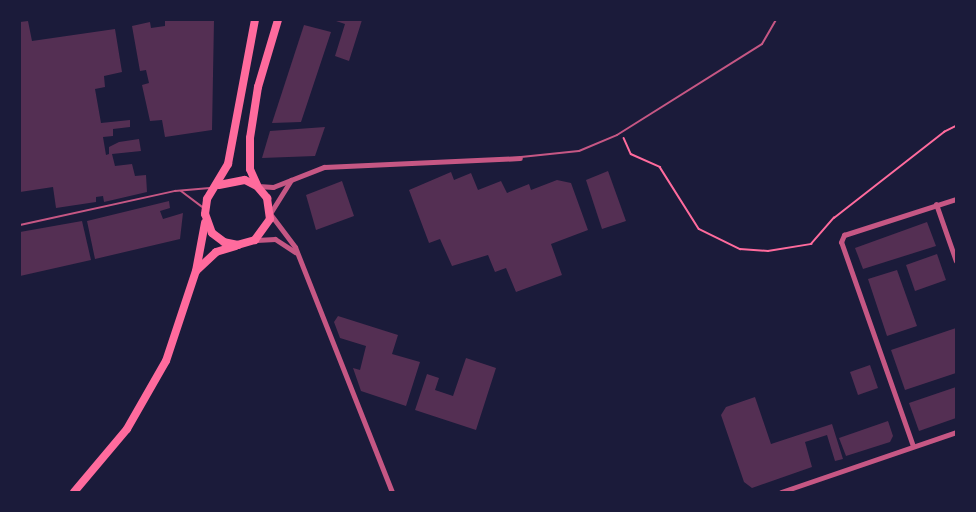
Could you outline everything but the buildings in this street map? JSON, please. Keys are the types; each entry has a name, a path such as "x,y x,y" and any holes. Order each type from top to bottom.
{"main road":[{"path":"74,492 146,402 166,362 196,271 205,208 228,164 255,20"},
{"path":"196,271 216,252 255,240 265,231 271,213 267,198 257,186 250,169 250,138 258,87 278,20"},
{"path":"219,185 239,179 257,186"},
{"path":"205,219 217,238 238,245"}],"street":[{"path":"257,186 273,187 324,167 368,163 520,158"},
{"path":"292,178 271,213 295,252 392,492"},
{"path":"913,446 841,242 844,236 957,199"},
{"path":"936,204 957,261"},
{"path":"255,240 275,239 295,252"},
{"path":"781,492 957,432"}],"lane":[{"path":"58,20 81,20"},
{"path":"520,158 579,151 622,132 762,44 776,20"},
{"path":"20,225 180,191 219,185"},
{"path":"180,191 205,208"}],"path":[{"path":"622,132 631,154 660,167 699,229 751,251 811,244 834,218 939,135 957,126"}]}
